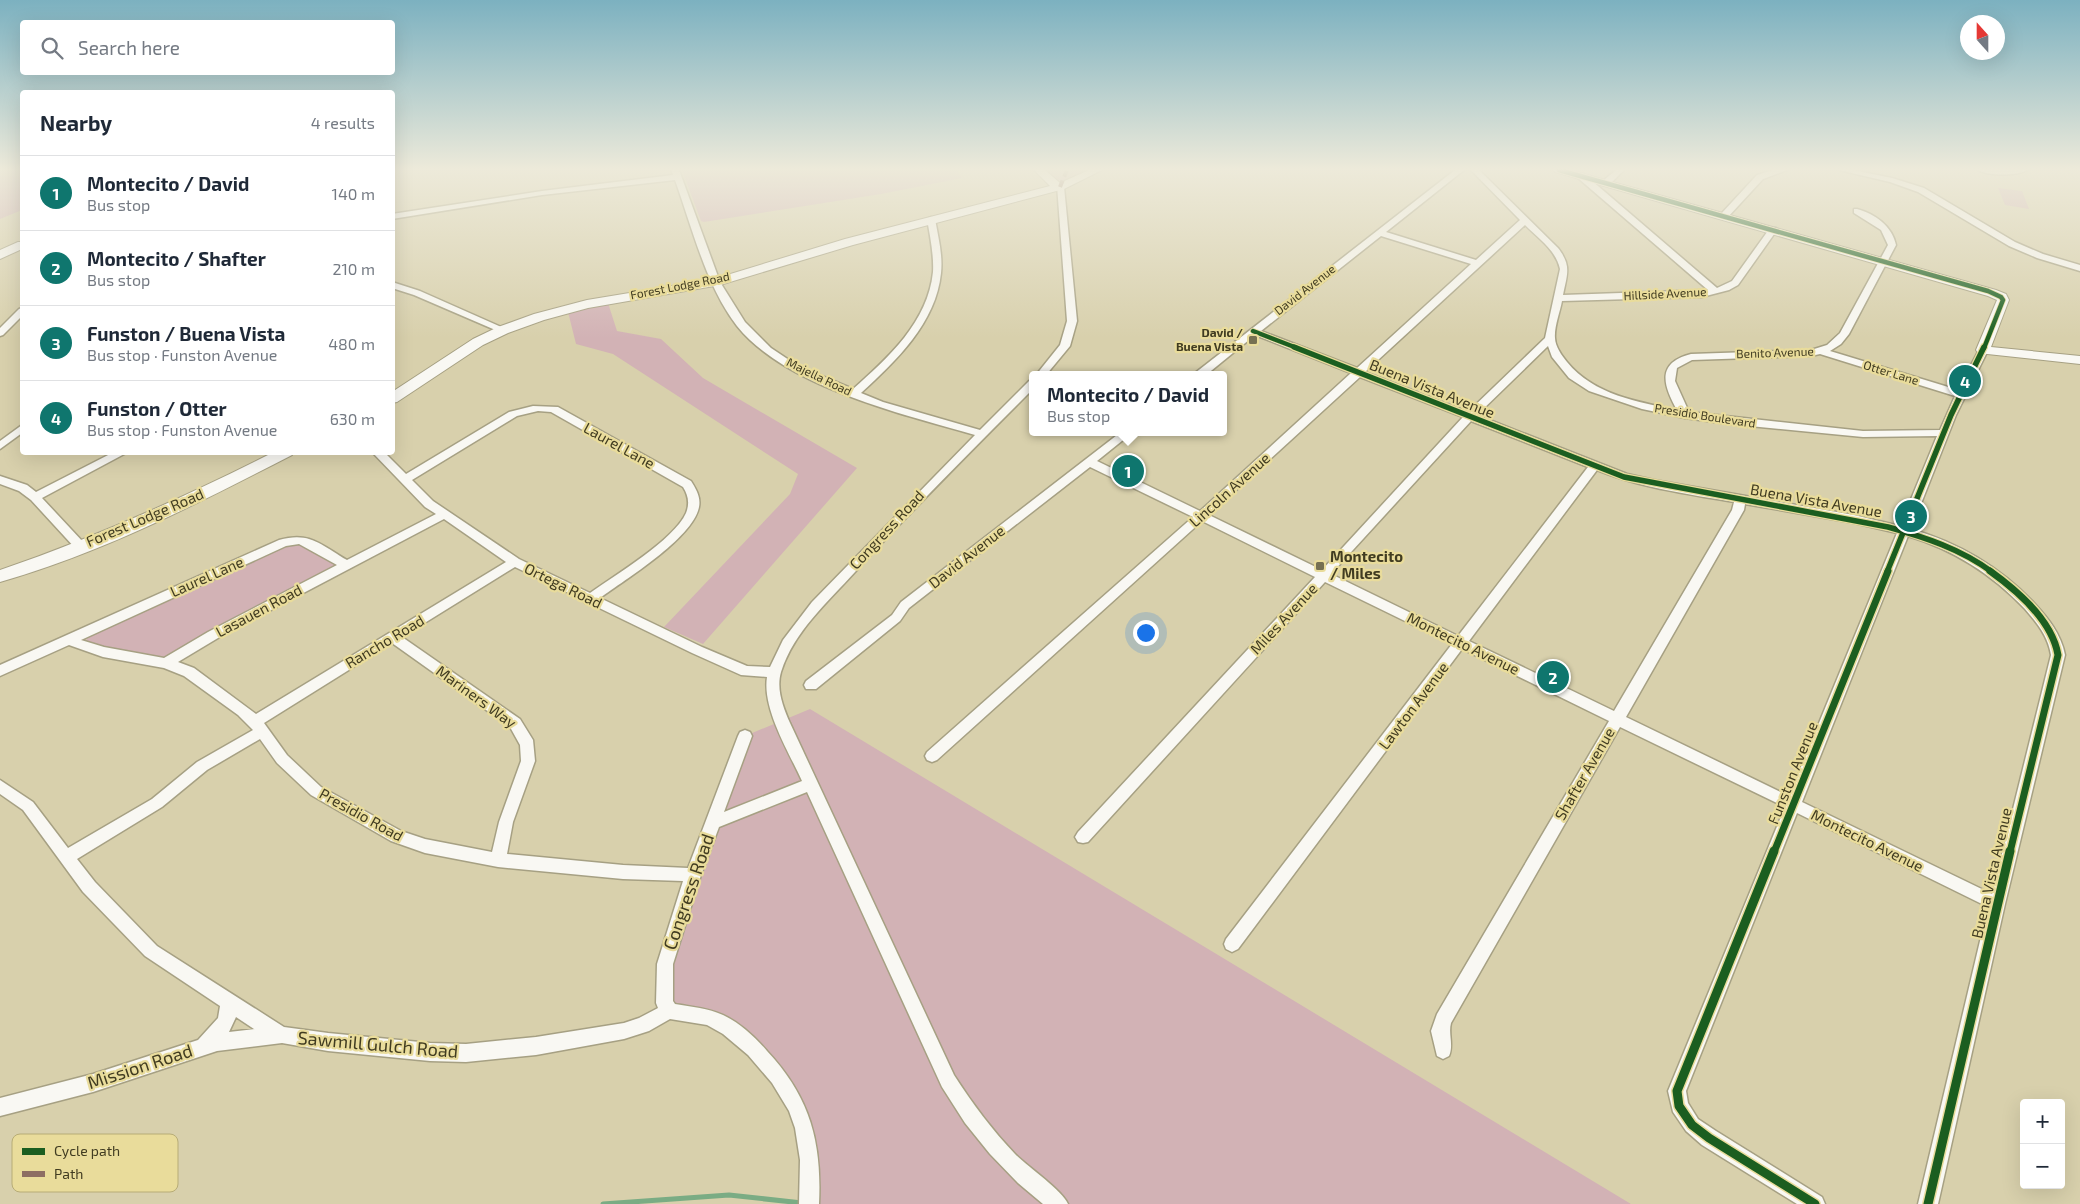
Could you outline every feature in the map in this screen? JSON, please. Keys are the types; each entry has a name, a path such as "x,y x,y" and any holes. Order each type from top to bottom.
{"street":[{"name":"Majella Road","path":"696,226 716,282 741,324 768,350 794,368 853,394 896,410 982,434"},
{"name":"Forest Lodge Road","path":"395,397 478,342 540,316 587,304 716,282 908,226"},
{"path":"853,394 896,354 917,327 930,300 937,274 936,249 932,226"},
{"path":"1044,371 1065,346 1072,321 1064,226"},
{"name":"David Avenue","path":"1204,371 1389,226"},
{"name":"Lincoln Avenue","path":"932,756 1200,516 1518,226"},
{"path":"1531,226 1556,250 1562,260 1564,269 1550,339"},
{"path":"1639,226 1715,291"},
{"path":"1760,226 1883,261"},
{"name":"Benito Avenue","path":"1685,416 1675,397 1671,382 1671,368 1677,362 1691,357 1820,351 1833,347 1844,334 1892,245 1892,238 1882,226"},
{"path":"1982,226 2012,244 2040,256 2080,268"},
{"name":"Hillside Avenue","path":"1559,298 1702,294 1715,291 1735,283 1773,230"},
{"path":"1380,233 1476,264"},
{"path":"0,255 20,246"},
{"name":"Funston Avenue","path":"1815,1204 1704,1134 1684,1115 1677,1099 1680,1080 1944,433 1983,350 2003,300 1999,296 1883,261"},
{"path":"395,286 417,293 503,330"},
{"path":"0,333 20,313"},
{"path":"0,320 14,320"},
{"name":"Buena Vista Avenue","path":"1253,331 1594,466 1638,481 1864,520 1905,530 1958,551 1998,576 2030,605 2044,623 2057,646 2058,655 1997,904 1928,1204"},
{"name":"Presidio Boulevard","path":"1550,339 1557,356 1573,376 1582,383 1618,399 1685,416 1840,432 1878,434 1944,433"},
{"name":"Miles Avenue","path":"1083,837 1469,417 1550,339"},
{"path":"1983,350 2080,360"},
{"name":"Otter Lane","path":"1820,351 1962,394"},
{"name":"Congress Road","path":"1029,387 932,482 812,611 780,657 774,672 774,698 783,723 948,1081 971,1118 994,1146 1015,1168 1058,1204"},
{"name":"Laurel Lane","path":"404,480 513,414 530,409 544,408 554,409 686,484 692,490 694,506 683,526 668,541 589,600"},
{"path":"0,446 20,430"},
{"name":"David Avenue","path":"811,685 896,618 905,605 1123,436"},
{"path":"35,497 117,455"},
{"name":"Forest Lodge Road","path":"0,576 80,546 201,495 281,455"},
{"name":"Ortega Road","path":"381,455 429,504 515,562 589,600 746,671 774,672"},
{"name":"Montecito Avenue","path":"1090,462 1616,720 1997,904"},
{"name":"Lawton Avenue","path":"1232,944 1594,466"},
{"path":"0,480 23,488 35,497 80,546"},
{"name":"Shafter Avenue","path":"1443,1050 1440,1031 1443,1020 1738,510 1740,500"},
{"name":"Lasauen Road","path":"166,663 213,635 443,515"},
{"name":"Laurel Lane","path":"68,640 283,543 299,540 305,541 346,565"},
{"name":"Rancho Road","path":"66,857 157,803 202,766 258,727 288,700 393,638 515,562"},
{"name":"Mariners Way","path":"393,638 515,723 522,732 529,751 528,761 506,822 498,860"},
{"path":"0,671 68,640 103,652 166,663"},
{"name":"Presidio Road","path":"166,663 189,672 204,681 243,710 282,758 316,791 396,836 425,846 498,860 623,872 693,875"},
{"name":"Congress Road","path":"669,1011 664,1003 665,964 693,875 745,736"},
{"path":"714,822 812,784"},
{"name":"Sawmill Gulch Road","path":"0,786 28,806 88,887 151,951 260,1023 282,1035 328,1042 430,1052 482,1052 536,1046 624,1031 643,1025 669,1011"},
{"path":"194,1048 208,1041 224,1025 230,1010 226,999"},
{"path":"669,1011 716,1020 745,1040 767,1063 786,1090 800,1115 808,1152 809,1204"},
{"name":"Mission Road","path":"0,1107 93,1083 194,1048 239,1038 282,1035"}],"shaded area":[{"path":"608,303 617,331 661,339 703,378 857,468 703,644 664,627 790,494 798,474 613,354 576,344 568,312"},
{"path":"292,543 302,544 338,563 337,566 162,658 150,658 86,643 87,636"},
{"path":"810,709 1631,1204 809,1204 805,1132 745,1040 683,1015 663,993 745,736"}],"waterway":[{"path":"603,1204 729,1195 811,1204"}],"cycle path":[{"path":"1758,226 1988,291 2001,297 2003,300 1983,350 1951,415 1677,1091 1679,1106 1692,1125 1709,1138 1815,1204"},
{"path":"1253,331 1624,477 1854,519 1921,536 1953,549 1983,565 2011,586 2043,622 2053,637 2058,655 1997,904 1928,1204"}],"place":[{"name":"David / Buena Vista","path":"1253,340"},
{"name":"Funston / Otter","path":"1965,381"},
{"name":"Montecito / David","path":"1128,471"},
{"name":"Funston / Buena Vista","path":"1911,516"},
{"name":"Montecito / Miles","path":"1320,566"},
{"name":"Montecito / Shafter","path":"1553,677"}]}
